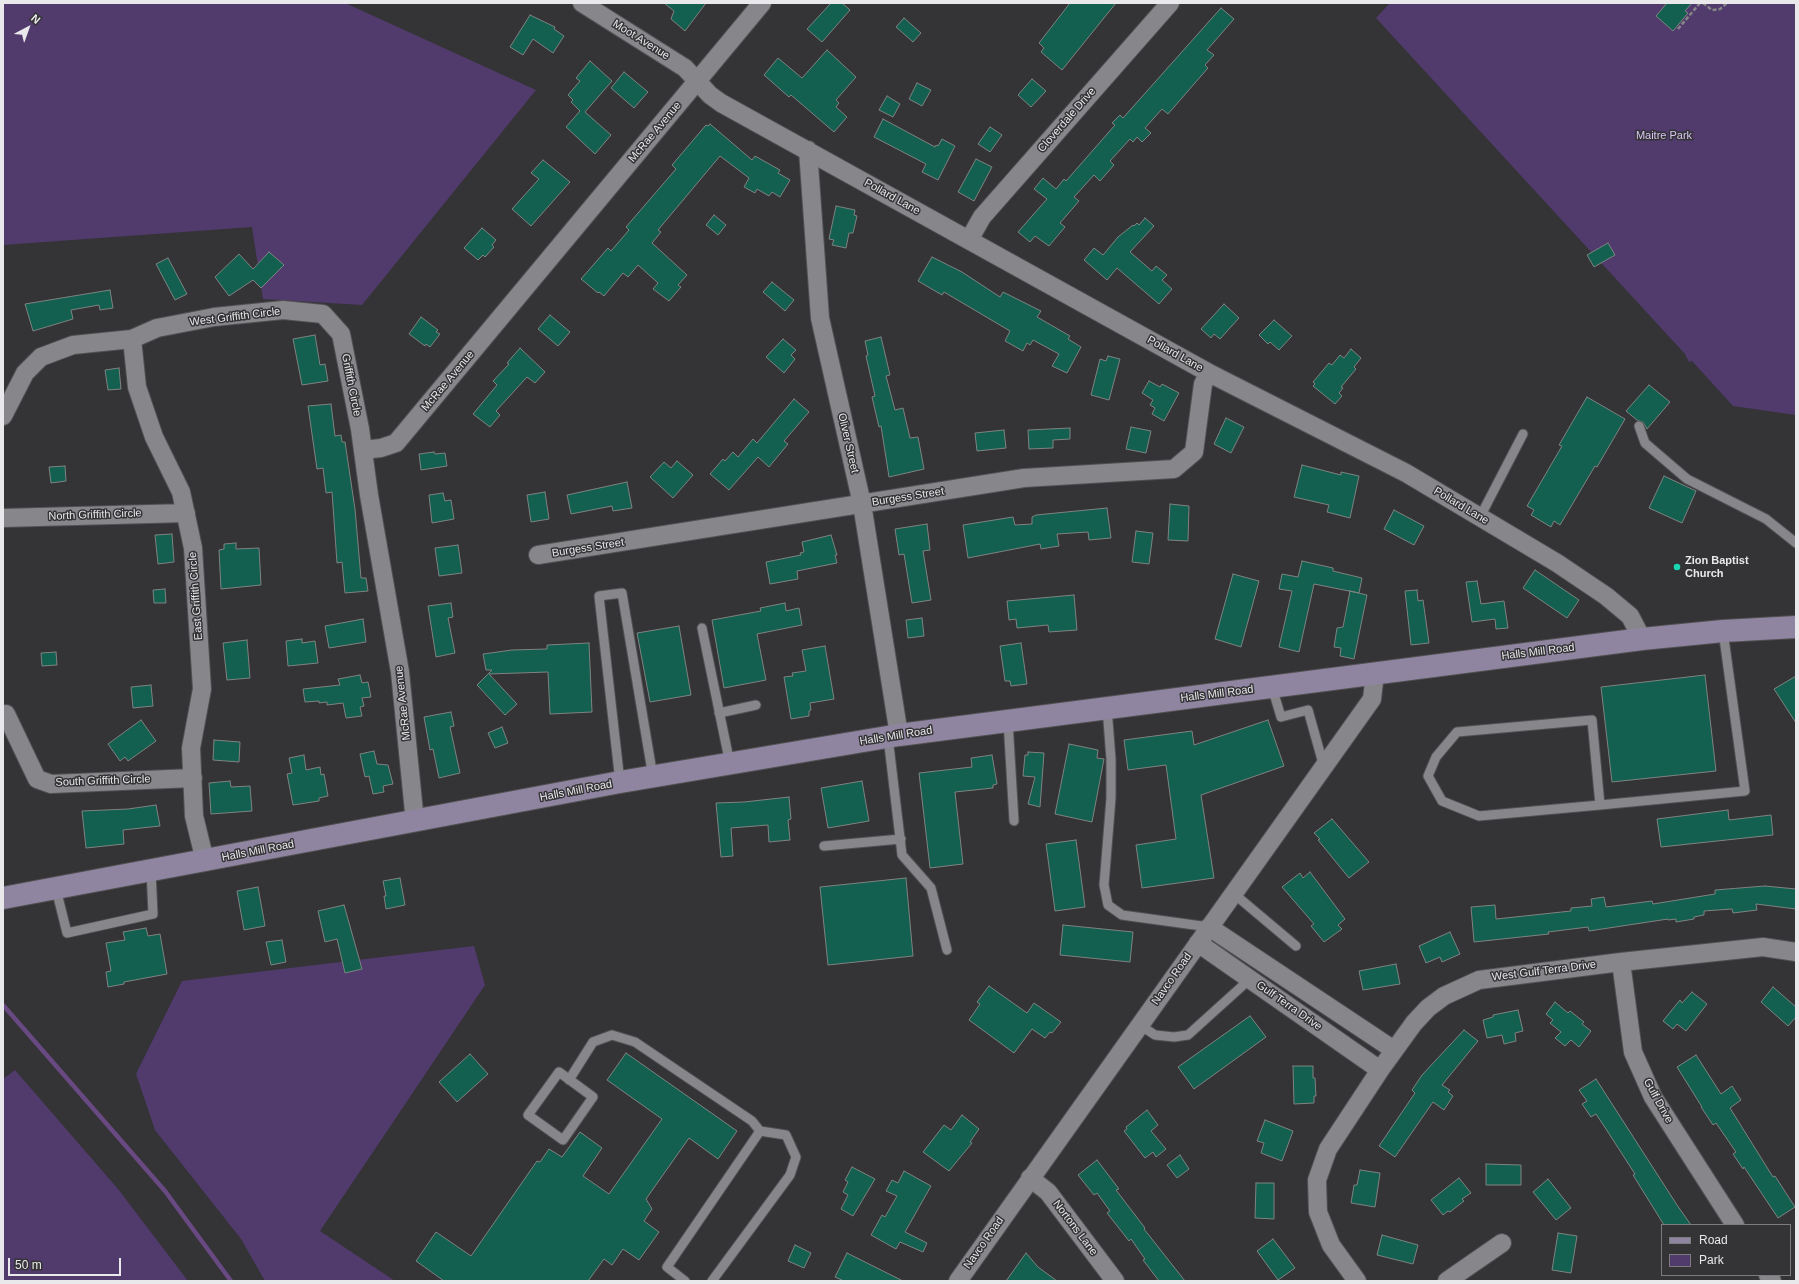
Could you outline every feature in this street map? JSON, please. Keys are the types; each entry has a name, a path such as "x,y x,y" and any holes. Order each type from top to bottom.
{"street":[{"name":"Moot Avenue","path":"582,3 663,53 685,68 697,81"},
{"name":"McRae Avenue","path":"415,822 400,672 363,450 381,448 396,443 762,3"},
{"name":"Cloverdale Drive","path":"969,240 982,217 1170,3"},
{"name":"Pollard Lane","path":"697,81 710,95 721,103 1209,372 1406,473 1557,563 1606,596 1630,616 1642,639"},
{"name":"Oliver Street","path":"808,150 820,318 862,504 894,736"},
{"name":"West Griffith Circle","path":"3,416 25,373 41,357 73,345 132,339 157,328 214,317 283,310 323,314 332,324"},
{"name":"Griffith Circle","path":"332,324 341,334 363,450"},
{"name":"East Griffith Circle","path":"132,339 136,387 154,437 181,492 193,548 202,689 191,748 194,816 205,861"},
{"name":"Burgess Street","path":"538,555 1024,478 1174,469 1194,452 1203,384 1209,372"},
{"name":"North Griffith Circle","path":"3,518 186,513"},
{"name":"Halls Mill Road","path":"3,898 415,822 620,782 894,736 1642,639 1723,631 1796,627"},
{"name":"Navco Road","path":"958,1281 1372,699 1375,673"},
{"name":"South Griffith Circle","path":"6,714 37,779 51,784 193,778"},
{"path":"1209,927 1394,1050"},
{"name":"Gulf Terra Drive","path":"1198,943 1380,1070"},
{"name":"West Gulf Terra Drive","path":"1357,1281 1330,1245 1318,1212 1316,1196 1317,1180 1328,1149 1394,1050 1414,1023 1428,1008 1444,996 1479,980 1621,962 1763,947 1790,951"},
{"name":"Gulf Drive","path":"1621,962 1633,1052 1653,1097 1734,1224"},
{"name":"Nortons Lane","path":"1030,1178 1048,1192 1115,1281"},
{"path":"1447,1281 1502,1243"}],"lane":[{"path":"1639,426 1645,443 1687,479 1766,519 1796,542"},
{"path":"1480,517 1523,434"},
{"path":"620,782 599,596 622,593 653,777"},
{"path":"702,628 730,764"},
{"path":"1600,805 1592,720 1457,732 1436,756 1428,776 1442,801 1479,816 1600,805 1746,791 1723,631"},
{"path":"1272,686 1281,717 1308,710 1324,767"},
{"path":"719,713 756,705"},
{"path":"1107,708 1111,759 1111,798 1104,885 1108,905 1122,915 1209,927"},
{"path":"1008,721 1014,821"},
{"path":"894,736 902,855 931,888 947,950"},
{"path":"824,846 901,839"},
{"path":"56,889 66,933 153,914 151,871"},
{"path":"1233,893 1296,946"},
{"path":"1140,1025 1155,1035 1174,1037 1188,1035 1250,979"},
{"path":"570,1080 593,1042 612,1035 635,1042 752,1120 760,1131 786,1135 796,1157 790,1175 712,1281"},
{"path":"559,1072 570,1080 593,1098 563,1140 528,1115 559,1072"},
{"path":"685,1281 667,1267 760,1131"}],"path":[{"path":"1678,29 1700,3"},
{"path":"1703,3 1712,10 1720,9 1727,3"}],"green space":[{"path":"3,3 345,3 536,90 362,305 263,299 252,227 3,245"},
{"name":"Maitre Park","path":"1390,3 1796,3 1796,415 1733,406 1692,361 1689,362 1685,354 1376,18"},
{"path":"474,946 485,985 320,1231 395,1281 265,1281 241,1239 155,1130 136,1074 182,981"},
{"path":"15,1070 118,1189 188,1281 3,1281 3,1079"}],"building":[{"path":"664,3 706,3 685,31 671,19 674,11"},
{"path":"831,3 842,3 850,10 822,42 807,29"},
{"path":"1070,3 1116,3 1062,70 1041,52 1044,48 1039,43"},
{"path":"1667,3 1692,3 1685,11 1688,13 1673,31 1656,16"},
{"path":"1221,8 1234,19 1207,50 1214,55 1205,65 1208,68 1168,114 1162,109 1145,128 1151,133 1142,142 1137,137 1133,142 1130,139 1110,161 1114,165 1100,181 1094,175 1074,197 1079,201 1060,223 1065,227 1049,246 1035,236 1030,242 1018,232 1047,199 1034,189 1043,178 1056,189 1064,179 1066,181 1115,125 1112,123 1120,115 1123,118"},
{"path":"530,15 555,27 554,29 564,36 553,53 533,39 523,55 510,47"},
{"path":"904,18 921,33 913,42 896,27"},
{"path":"827,50 856,77 836,100 839,103 836,107 847,117 834,132 791,95 789,97 764,75 778,58 802,78"},
{"path":"590,61 612,81 585,112 611,135 595,154 566,127 580,111 571,102 573,100 568,95 580,81 576,78"},
{"path":"624,72 648,92 634,108 611,88"},
{"path":"1032,79 1046,91 1031,107 1018,95"},
{"path":"917,83 931,90 922,106 909,99"},
{"path":"887,96 900,104 893,117 879,110"},
{"path":"883,119 935,147 936,145 938,146 942,139 955,146 938,180 922,172 926,164 874,137"},
{"path":"710,124 752,160 755,156 780,170 778,173 790,180 780,197 772,192 769,196 757,189 755,193 744,187 749,178 720,156 658,230 661,232 652,243 687,275 678,285 681,287 669,301 653,289 658,283 638,265 628,277 623,273 604,296 599,292 598,293 581,279 608,248 611,251 629,230 626,227 676,169 672,165 706,125 708,126"},
{"path":"990,127 1002,135 990,152 978,144"},
{"path":"976,159 992,167 974,201 958,192"},
{"path":"543,160 570,182 531,226 512,209 539,179 531,173"},
{"path":"836,206 855,210 854,215 857,216 853,233 849,233 846,248 832,245 834,240 829,239"},
{"path":"714,215 726,225 718,235 706,225"},
{"path":"1145,218 1154,226 1130,252 1152,271 1156,266 1167,275 1162,280 1172,289 1159,304 1117,268 1107,280 1084,260 1094,248 1103,255 1118,237 1133,225 1134,226 1137,223 1139,225"},
{"path":"482,228 496,240 492,245 494,247 485,257 483,255 478,260 464,248"},
{"path":"1608,243 1615,255 1594,267 1587,255"},
{"path":"269,252 284,265 261,288 253,280 229,296 215,277 239,254 253,269"},
{"path":"932,257 962,272 1000,297 1003,292 1041,311 1037,317 1070,336 1068,339 1081,347 1067,373 1052,366 1059,354 1033,340 1030,345 1027,343 1023,351 1005,341 1010,331 944,292 942,295 918,281"},
{"path":"168,258 187,294 175,300 156,264"},
{"path":"772,282 794,300 785,311 763,292"},
{"path":"110,290 113,308 100,310 99,305 71,310 73,319 33,331 25,304"},
{"path":"1224,304 1239,318 1220,339 1214,334 1211,338 1201,329"},
{"path":"550,315 570,332 558,346 538,329"},
{"path":"421,317 438,330 436,332 440,334 430,347 426,344 425,346 409,334"},
{"path":"1274,320 1292,336 1279,350 1270,342 1268,344 1259,335"},
{"path":"315,335 320,365 325,364 328,381 302,385 293,339"},
{"path":"881,337 890,375 886,376 895,410 903,408 910,438 918,437 924,469 889,477 881,426 879,427 872,397 875,396 866,356 868,355 865,341"},
{"path":"783,339 796,350 791,355 795,359 784,373 766,357"},
{"path":"520,348 545,372 535,383 527,377 496,411 500,415 490,427 473,414 497,385 493,381 509,364 507,363"},
{"path":"1351,349 1361,358 1354,367 1356,369 1341,387 1343,388 1339,393 1342,396 1335,404 1313,386 1315,384 1313,382 1329,363 1332,365 1340,355 1344,358"},
{"path":"1108,356 1120,359 1109,400 1091,395 1100,359 1106,361"},
{"path":"119,368 121,389 108,390 105,370"},
{"path":"1149,381 1160,387 1162,384 1179,393 1164,421 1152,414 1155,408 1150,405 1153,400 1142,393"},
{"path":"1649,385 1670,402 1647,429 1643,422 1637,420 1626,411"},
{"path":"1587,397 1625,419 1597,467 1595,466 1560,525 1554,521 1551,527 1531,515 1534,510 1527,506 1562,446 1559,445"},
{"path":"794,399 809,412 784,441 788,444 769,467 758,457 729,490 710,474 723,459 725,461 733,452 738,457 753,439 757,443"},
{"path":"331,404 335,436 341,435 342,442 345,442 355,509 361,578 366,578 368,591 345,593 342,562 337,563 332,492 326,493 323,468 317,469 308,406"},
{"path":"1226,418 1244,427 1231,453 1214,444"},
{"path":"1131,427 1151,431 1146,453 1126,449"},
{"path":"1070,428 1070,439 1053,440 1053,448 1029,449 1028,430"},
{"path":"1004,430 1006,448 977,451 975,433"},
{"path":"434,452 435,454 445,453 447,466 421,470 419,454"},
{"path":"677,461 693,475 673,498 650,477 664,462 671,468"},
{"path":"1302,465 1341,475 1341,472 1359,476 1350,518 1327,512 1329,505 1294,497"},
{"path":"65,466 66,481 51,483 49,467"},
{"path":"1664,476 1696,491 1682,523 1649,508"},
{"path":"627,482 632,508 613,511 612,506 571,514 567,495"},
{"path":"545,492 549,519 531,522 527,495"},
{"path":"443,493 445,501 451,500 454,519 432,523 429,495"},
{"path":"1170,504 1189,506 1188,541 1168,540"},
{"path":"1107,508 1111,538 1089,540 1088,532 1057,534 1059,546 1041,549 1040,544 968,558 963,525 1013,517 1015,525 1032,524 1032,517 1036,515"},
{"path":"1394,510 1424,526 1414,545 1384,529"},
{"path":"927,524 930,550 923,551 931,600 912,603 904,554 899,555 895,529"},
{"path":"1136,531 1153,533 1149,564 1132,562"},
{"path":"172,534 174,562 158,564 155,535"},
{"path":"831,535 837,555 835,555 837,563 797,571 798,579 770,584 766,562 801,555 800,553 804,552 802,542"},
{"path":"236,543 236,549 259,548 261,585 221,589 219,550 224,549 224,544"},
{"path":"458,545 462,573 439,576 435,548"},
{"path":"1302,561 1333,568 1333,571 1362,578 1359,593 1314,584 1299,652 1279,647 1292,591 1279,589 1282,574 1298,577"},
{"path":"1535,570 1579,600 1567,618 1523,588"},
{"path":"1233,574 1259,581 1241,647 1215,639"},
{"path":"1477,581 1481,604 1504,601 1508,628 1496,629 1495,619 1472,622 1466,582"},
{"path":"165,589 166,603 154,603 153,590"},
{"path":"1417,590 1418,601 1423,600 1429,643 1411,645 1405,591"},
{"path":"1350,591 1367,595 1354,659 1340,656 1341,648 1334,647 1337,628 1343,627"},
{"path":"1074,595 1077,630 1049,632 1048,625 1017,628 1016,619 1009,620 1007,601"},
{"path":"451,603 453,617 448,618 455,653 436,657 428,606"},
{"path":"785,603 786,611 799,608 802,625 757,634 766,680 724,688 712,620 761,611 760,608"},
{"path":"922,618 924,636 908,638 906,620"},
{"path":"363,619 366,642 329,648 325,626"},
{"path":"679,626 691,695 650,702 637,633"},
{"path":"302,639 302,643 315,641 318,663 288,666 286,641"},
{"path":"247,640 250,678 227,680 223,643"},
{"path":"589,643 592,712 550,714 548,672 489,674 517,704 505,715 477,685 492,670 486,670 483,654 512,650 547,649 547,645"},
{"path":"1021,643 1027,684 1011,686 1010,681 1005,681 1000,646"},
{"path":"825,646 834,699 810,703 811,710 809,711 809,716 791,719 784,677 793,676 792,673 806,671 802,650"},
{"path":"56,652 57,665 42,666 41,653"},
{"path":"360,675 362,683 368,682 371,697 362,698 364,706 360,707 362,716 346,718 343,703 327,705 327,702 305,702 303,689 340,685 338,679"},
{"path":"1705,675 1716,771 1612,782 1601,687"},
{"path":"1796,676 1796,723 1774,689"},
{"path":"151,685 153,706 133,708 131,687"},
{"path":"451,712 454,726 450,727 460,773 439,778 433,749 430,750 424,717"},
{"path":"141,720 156,741 128,761 125,757 120,761 108,744"},
{"path":"1268,720 1284,766 1201,795 1214,878 1142,888 1136,845 1176,839 1166,765 1128,770 1124,740 1192,731 1194,745"},
{"path":"502,727 508,743 495,748 488,733"},
{"path":"214,740 240,742 239,762 213,760"},
{"path":"1069,744 1098,750 1097,758 1104,759 1092,822 1055,814"},
{"path":"374,751 377,764 388,765 393,784 383,786 384,792 373,794 369,776 365,777 360,754"},
{"path":"1028,752 1044,753 1040,807 1028,804 1035,777 1023,776 1025,755 1028,755"},
{"path":"304,755 306,770 320,767 321,775 324,774 328,796 319,798 319,801 293,805 287,774 292,773 289,758"},
{"path":"992,755 997,784 993,785 993,788 955,792 963,864 930,868 919,773 972,767 971,758"},
{"path":"230,781 231,787 250,786 252,811 211,814 209,783"},
{"path":"862,781 869,821 828,828 821,788"},
{"path":"789,797 791,819 788,820 790,840 769,842 768,825 731,828 733,856 721,857 716,803 744,802"},
{"path":"156,805 160,826 123,830 124,844 86,848 82,811 128,809"},
{"path":"1728,810 1729,820 1771,815 1773,835 1661,847 1657,819"},
{"path":"1332,819 1369,862 1349,878 1314,833"},
{"path":"1076,840 1085,907 1055,911 1046,844"},
{"path":"1310,872 1345,919 1338,925 1342,929 1324,942 1311,926 1314,924 1282,887 1300,873 1303,878"},
{"path":"400,878 405,905 386,909 384,896 386,896 383,881"},
{"path":"906,878 913,956 828,965 820,887"},
{"path":"1765,886 1796,889 1796,909 1756,904 1757,910 1733,913 1732,909 1704,911 1704,915 1694,917 1694,919 1676,922 1676,919 1668,919 1589,931 1588,927 1548,932 1549,934 1474,942 1471,907 1495,905 1496,919 1571,911 1571,908 1592,906 1591,899 1604,897 1606,907 1652,901 1653,904 1715,894 1715,890"},
{"path":"258,887 265,926 244,930 237,891"},
{"path":"344,905 362,969 345,973 337,939 325,942 318,911"},
{"path":"1063,925 1133,932 1130,962 1060,955"},
{"path":"146,928 148,936 160,934 167,974 124,982 124,984 108,987 106,972 111,971 106,943 125,940 123,932"},
{"path":"1450,932 1460,954 1442,962 1440,957 1426,963 1419,946"},
{"path":"282,940 286,962 271,965 266,942"},
{"path":"1396,964 1400,984 1363,990 1359,971"},
{"path":"989,986 1027,1013 1034,1003 1061,1022 1052,1033 1050,1032 1045,1038 1032,1029 1014,1053 969,1020 980,1004 977,1002"},
{"path":"1773,987 1796,1007 1796,1017 1788,1026 1761,1002"},
{"path":"1692,992 1707,1004 1686,1031 1677,1024 1673,1029 1663,1021 1680,1000 1682,1003"},
{"path":"1555,1002 1568,1013 1570,1011 1584,1022 1582,1024 1591,1031 1579,1047 1571,1040 1565,1046 1555,1038 1561,1032 1550,1023 1553,1020 1546,1014"},
{"path":"1518,1010 1523,1031 1515,1033 1516,1041 1504,1044 1502,1035 1487,1038 1483,1020 1493,1017 1493,1015"},
{"path":"1250,1016 1266,1037 1194,1089 1178,1067"},
{"path":"1464,1030 1478,1041 1442,1085 1450,1090 1448,1092 1453,1096 1444,1110 1433,1102 1395,1157 1379,1146 1415,1093 1412,1090 1422,1075"},
{"path":"626,1053 737,1131 718,1159 689,1138 646,1199 652,1209 644,1221 659,1232 639,1260 623,1249 612,1265 604,1259 588,1281 444,1281 416,1261 436,1232 471,1256 537,1161 540,1162 549,1149 562,1157 580,1132 602,1148 583,1176 609,1194 662,1119 607,1080"},
{"path":"470,1054 488,1074 457,1102 439,1082"},
{"path":"1696,1055 1721,1094 1732,1086 1741,1100 1730,1108 1773,1177 1775,1176 1795,1207 1778,1218 1744,1167 1743,1169 1733,1154 1736,1152 1716,1123 1713,1125 1677,1067"},
{"path":"1293,1066 1313,1066 1316,1096 1314,1096 1314,1103 1294,1104"},
{"path":"1596,1079 1690,1224 1663,1224 1633,1175 1635,1174 1596,1114 1591,1117 1582,1104 1587,1101 1579,1090"},
{"path":"1147,1110 1158,1125 1151,1131 1166,1149 1156,1157 1153,1152 1145,1158 1124,1131 1127,1129 1126,1127"},
{"path":"962,1115 979,1129 970,1142 972,1143 949,1171 923,1152 944,1125 951,1130"},
{"path":"1265,1120 1293,1131 1282,1161 1261,1153 1264,1143 1257,1141"},
{"path":"1180,1155 1189,1169 1177,1178 1167,1165"},
{"path":"1097,1160 1119,1189 1116,1190 1145,1228 1144,1229 1185,1281 1159,1281 1143,1260 1145,1259 1131,1239 1129,1241 1107,1213 1110,1211 1097,1193 1094,1195 1078,1175"},
{"path":"1486,1164 1521,1165 1521,1185 1486,1185"},
{"path":"852,1167 875,1179 853,1216 841,1209 848,1195 843,1192 848,1182 845,1180"},
{"path":"1360,1170 1380,1173 1375,1207 1351,1203 1354,1185 1357,1185"},
{"path":"904,1171 931,1186 905,1232 927,1243 923,1252 900,1242 896,1249 871,1235 882,1215 885,1217 897,1196 886,1191 892,1180 898,1183"},
{"path":"1459,1178 1471,1193 1462,1199 1464,1201 1450,1212 1448,1211 1443,1215 1431,1200"},
{"path":"1548,1179 1571,1208 1556,1220 1533,1192"},
{"path":"1256,1183 1274,1183 1274,1219 1255,1218"},
{"path":"1558,1233 1577,1236 1571,1273 1552,1270"},
{"path":"1382,1235 1418,1245 1413,1264 1377,1255"},
{"path":"1273,1239 1295,1268 1278,1280 1257,1251"},
{"path":"795,1245 811,1253 804,1268 788,1261"},
{"path":"847,1253 903,1281 844,1281 835,1277"},
{"path":"1026,1253 1038,1267 1057,1281 1006,1281"}],"waterway":[{"path":"3,1005 165,1191 231,1281"}],"place":[{"name":"Zion Baptist Church","path":"1677,567"}]}
